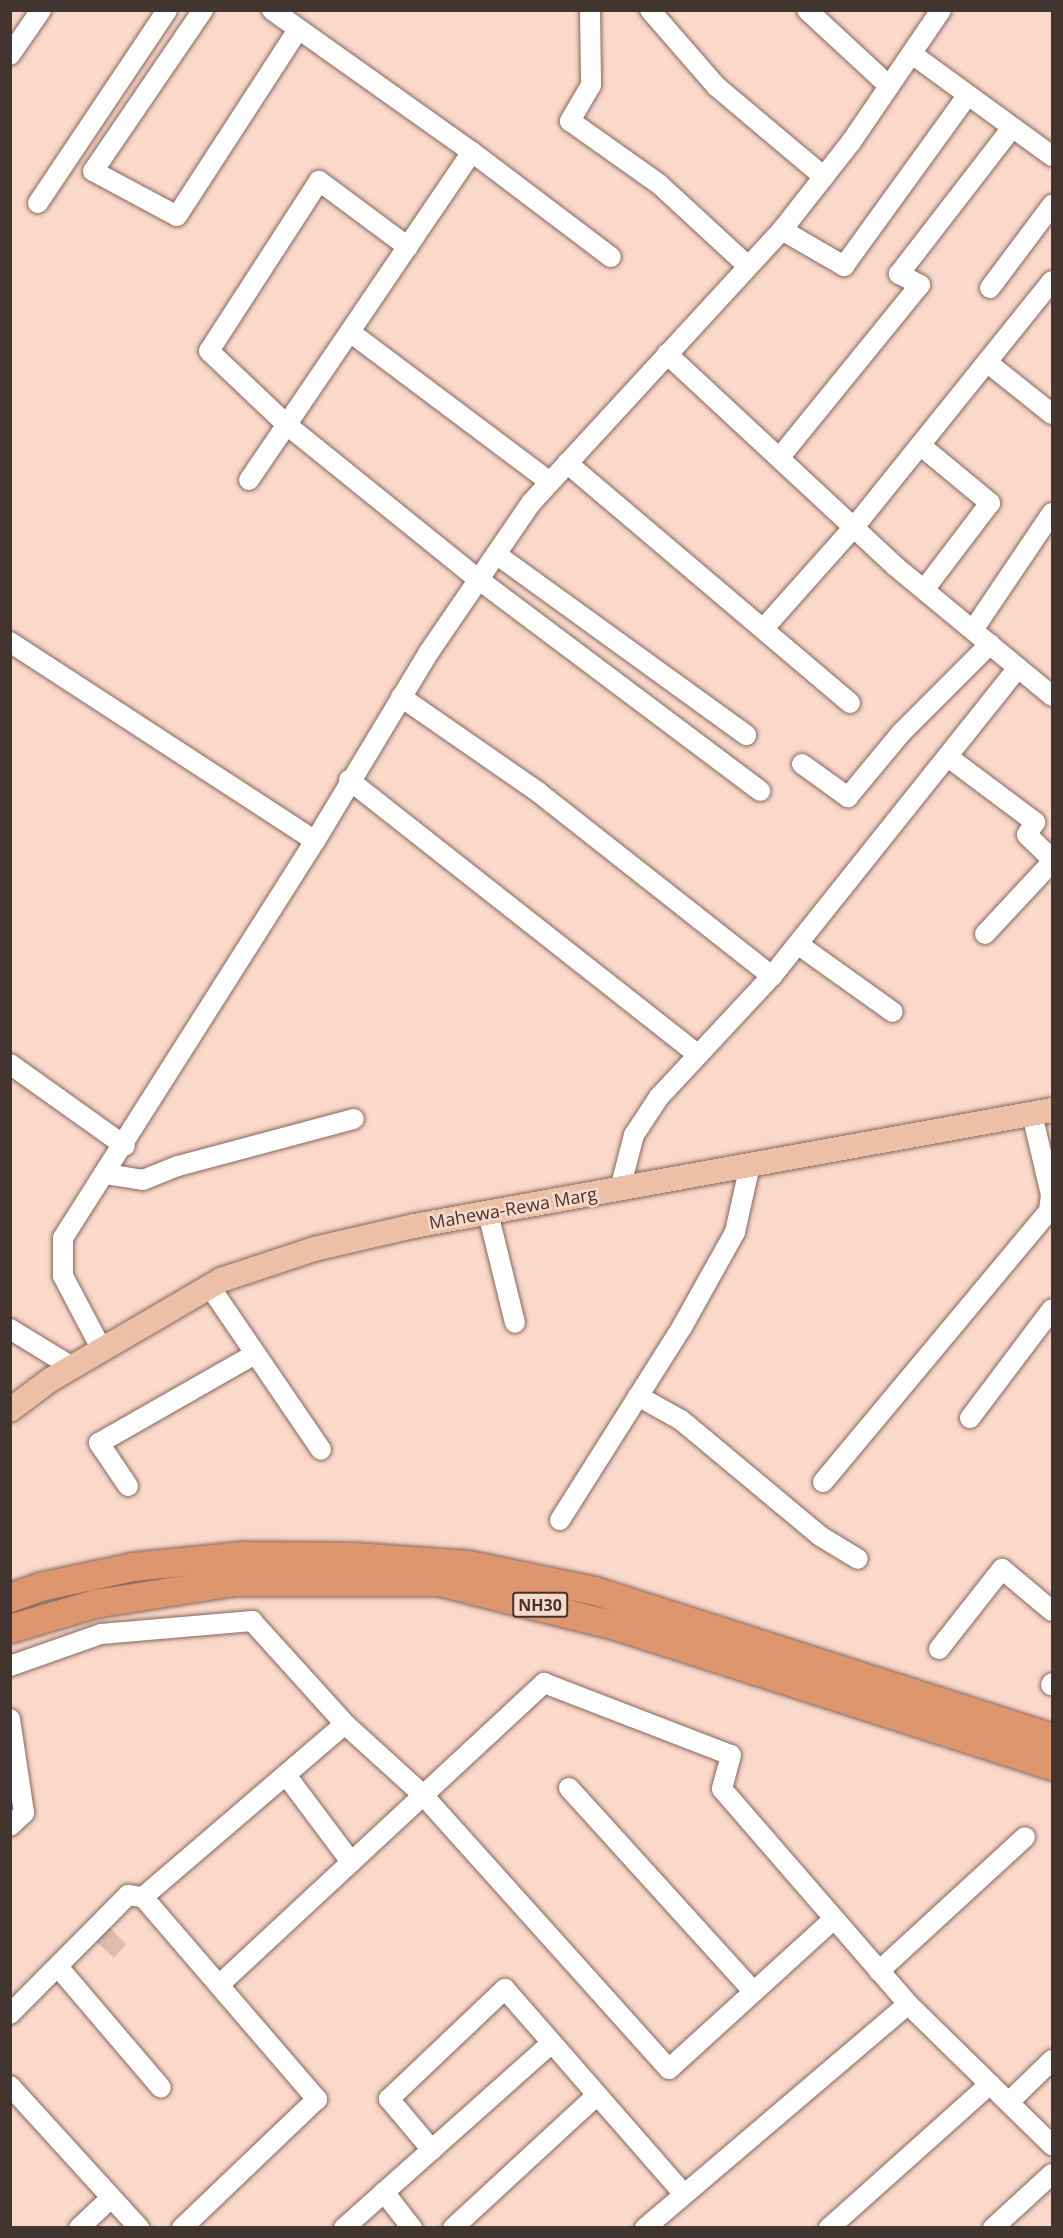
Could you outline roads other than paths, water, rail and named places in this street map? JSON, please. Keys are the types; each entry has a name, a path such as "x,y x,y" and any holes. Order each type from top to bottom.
{"highway":[{"name":"NH30","path":"10,1598 40,1587 133,1567 243,1556 355,1557 470,1565 595,1591 1053,1738"},
{"name":"NH30","path":"10,1629 95,1604 234,1582 439,1582 619,1627 1053,1766"}],"main road":[{"name":"Mahewa-Rewa Marg","path":"10,1410 72,1367 210,1287 314,1249 488,1213 1042,1112"}],"street":[{"path":"10,55 41,10"},
{"path":"38,203 167,10"},
{"path":"203,10 93,171 177,216 298,30"},
{"path":"272,10 472,152 611,257"},
{"path":"590,10 591,85 570,121 659,184 748,266"},
{"path":"650,10 716,86 824,177"},
{"path":"807,10 889,86"},
{"path":"102,1350 63,1276 63,1238 125,1146 315,841 401,697 478,579 550,482 782,230 824,177 941,10"},
{"path":"912,54 1053,156"},
{"path":"782,230 844,266 967,96"},
{"path":"780,457 920,285 899,274 1012,128"},
{"path":"249,480 472,152"},
{"path":"408,247 318,181 209,351 287,425 478,579 760,791"},
{"path":"990,288 1053,205"},
{"path":"764,628 855,526 1053,281"},
{"path":"350,332 550,482"},
{"path":"667,354 924,590 1053,696"},
{"path":"988,363 1053,414"},
{"path":"920,446 990,503 924,590"},
{"path":"567,463 850,703"},
{"path":"973,630 1053,513"},
{"path":"496,554 746,735"},
{"path":"10,642 315,841"},
{"path":"802,764 848,796 901,733 990,645"},
{"path":"620,1189 634,1135 659,1097 696,1053 772,976 799,945 1018,668"},
{"path":"401,697 537,792 772,976"},
{"path":"948,757 1035,822 1027,835 1053,860 985,934"},
{"path":"350,780 696,1053"},
{"path":"799,945 893,1012"},
{"path":"10,1064 125,1146"},
{"path":"823,1482 1049,1211 1051,1195 1042,1112"},
{"path":"106,1174 143,1180 178,1166 354,1119"},
{"path":"560,1520 638,1396 735,1232 750,1165"},
{"path":"488,1213 515,1323"},
{"path":"210,1287 321,1450"},
{"path":"970,1418 1053,1309"},
{"path":"10,1329 72,1367"},
{"path":"128,1486 99,1443 255,1354"},
{"path":"638,1396 690,1427 820,1536 858,1559"},
{"path":"939,1650 1002,1569 1053,1611"},
{"path":"10,1666 101,1634 252,1621 345,1724 423,1795 669,2069 834,1919"},
{"path":"219,1985 544,1683 731,1755 722,1789 908,2004 1053,2145"},
{"path":"10,1719 24,1813 10,1826"},
{"path":"143,1897 345,1724"},
{"path":"286,1775 351,1862"},
{"path":"569,1788 754,1992"},
{"path":"879,1971 1025,1837"},
{"path":"10,2014 59,1968 128,1895 143,1897 318,2099 182,2228"},
{"path":"59,1968 161,2088"},
{"path":"432,2150 389,2099 505,1989 684,2194"},
{"path":"645,2228 908,2004"},
{"path":"344,2228 552,2043"},
{"path":"1009,2102 1053,2060"},
{"path":"829,2228 990,2084"},
{"path":"10,2086 139,2228"},
{"path":"453,2228 597,2095"},
{"path":"993,2228 1053,2174"},
{"path":"384,2192 412,2228"},
{"path":"79,2228 111,2198"}]}
